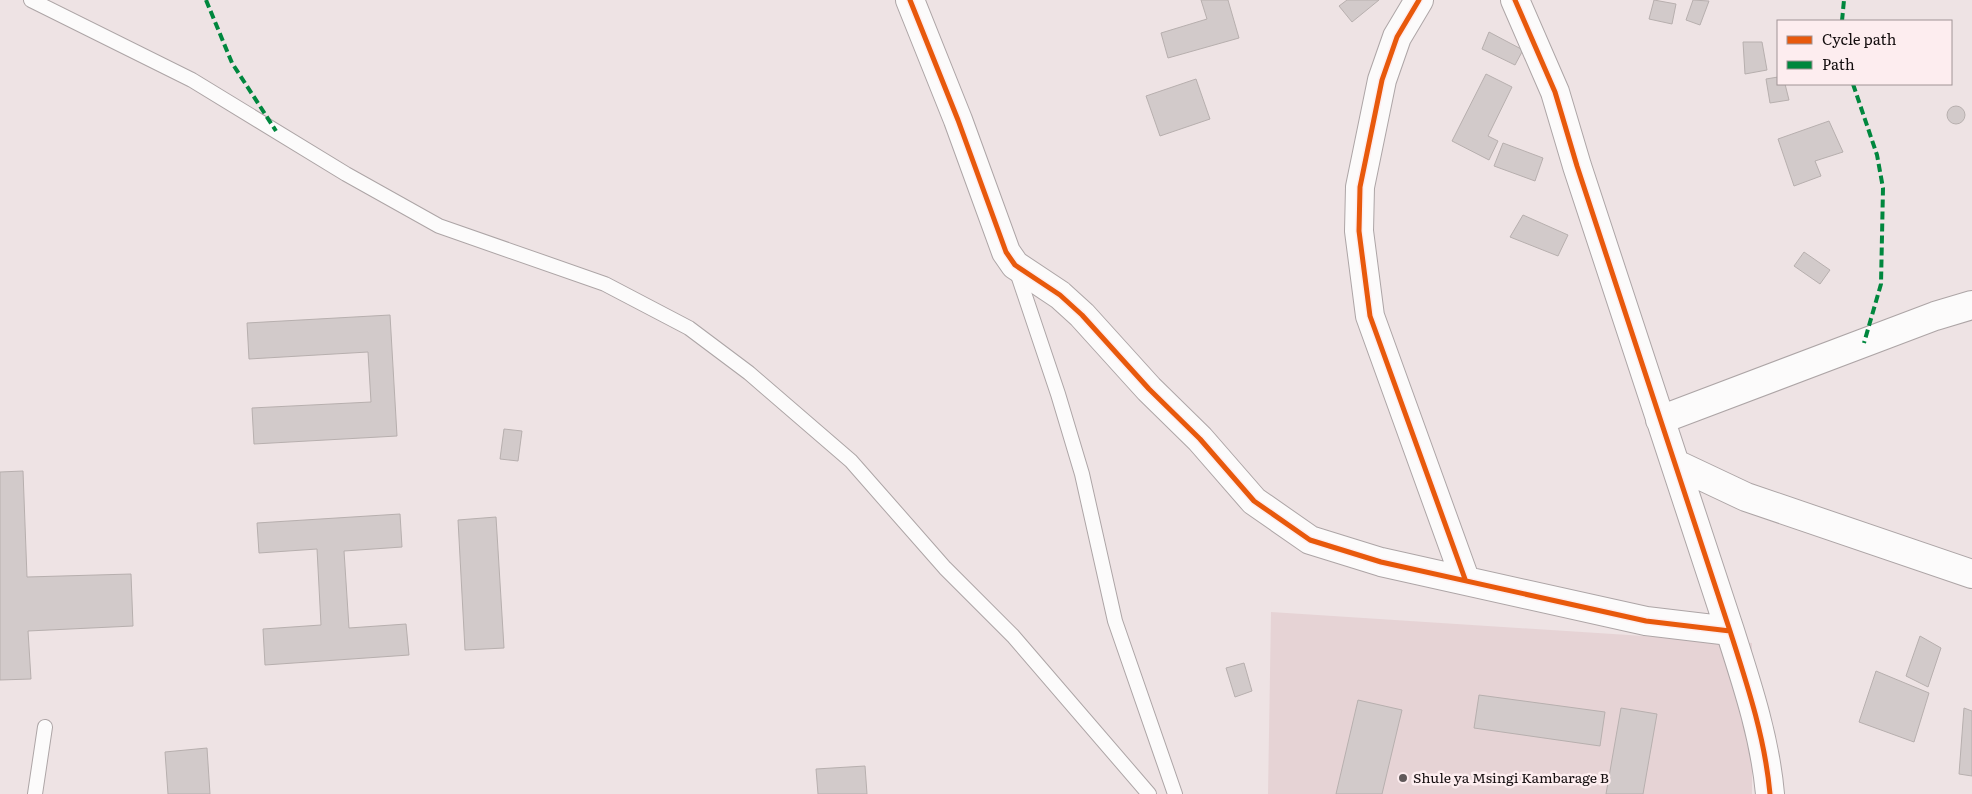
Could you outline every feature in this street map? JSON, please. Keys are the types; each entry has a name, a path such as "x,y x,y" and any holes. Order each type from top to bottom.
{"street":[{"path":"910,0 958,120 1003,243 1015,264 1060,295 1082,314 1149,389 1200,439 1254,501 1310,540 1381,562 1465,579 1646,621 1730,631"},
{"path":"1419,0 1397,37 1382,80 1360,188 1359,231 1370,316 1465,579"},
{"path":"1515,0 1555,92 1730,631 1768,764 1770,794"},
{"path":"1660,420 1935,316 1972,305"},
{"path":"1676,464 1746,497 1972,574"}],"lane":[{"path":"30,0 192,80 346,174 438,226 605,284 688,328 749,373 851,461 945,568 1014,636 1149,794"},
{"path":"1015,264 1082,474 1115,621 1175,794"},
{"path":"34,794 45,727"}],"shaded area":[{"path":"1271,612 1752,643 1752,794 1268,794"}],"building":[{"path":"1201,0 1228,0 1239,38 1168,58 1161,33 1207,19"},
{"path":"1347,0 1379,0 1352,22 1339,6"},
{"path":"1654,0 1676,4 1672,24 1649,19"},
{"path":"1693,0 1709,1 1700,25 1686,20"},
{"path":"1489,32 1523,50 1515,65 1482,49"},
{"path":"1743,42 1762,42 1767,70 1745,74"},
{"path":"1486,74 1512,87 1488,136 1498,141 1489,160 1452,141"},
{"path":"1777,77 1777,85 1785,85 1789,100 1770,103 1766,79"},
{"path":"1196,79 1210,119 1160,136 1146,96"},
{"path":"1956,106 1962,109 1965,115 1962,121 1956,124 1950,121 1947,115 1950,109"},
{"path":"1829,121 1843,152 1815,161 1821,176 1794,186 1778,139"},
{"path":"1503,143 1543,158 1535,181 1494,166"},
{"path":"1523,215 1568,235 1558,256 1510,237"},
{"path":"1804,252 1830,270 1820,284 1794,266"},
{"path":"390,315 397,436 254,444 252,408 371,402 368,352 249,359 247,323"},
{"path":"504,429 522,431 518,461 500,459"},
{"path":"23,471 27,577 131,574 133,626 28,631 31,679 0,680 0,472"},
{"path":"400,514 402,547 344,551 349,628 406,624 409,655 265,665 263,629 321,625 317,549 259,553 257,523"},
{"path":"496,517 504,648 465,650 458,520"},
{"path":"1920,636 1941,648 1928,687 1906,676"},
{"path":"1244,663 1252,691 1235,697 1226,668"},
{"path":"1876,671 1929,693 1914,742 1859,722"},
{"path":"1479,695 1605,712 1600,746 1474,728"},
{"path":"1358,700 1402,710 1382,794 1336,794"},
{"path":"1621,708 1657,714 1643,794 1606,794"},
{"path":"1964,708 1972,711 1972,776 1959,774"},
{"path":"207,748 210,794 168,794 165,752"},
{"path":"865,766 867,794 818,794 816,769"}],"marked path":[{"path":"206,0 232,63 276,131"},
{"path":"1842,20 1844,0"},
{"path":"1853,85 1877,155 1883,188 1881,284 1864,343"}],"cycle path":[{"path":"910,0 958,120 1006,252 1015,265 1060,295 1082,315 1149,389 1200,439 1254,501 1310,540 1381,562 1646,621 1730,631"},
{"path":"1419,0 1397,37 1382,80 1360,187 1359,231 1370,316 1465,579"},
{"path":"1515,0 1555,92 1577,166 1730,631 1760,732 1770,794"}],"place":[{"name":"Shule ya Msingi Kambarage B","path":"1403,778"}]}
